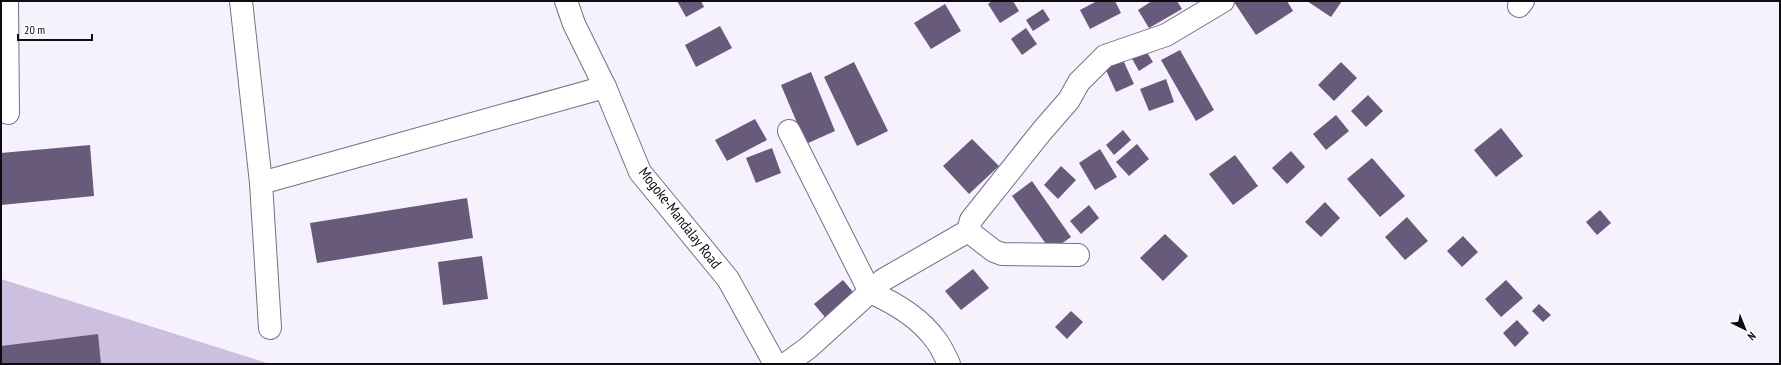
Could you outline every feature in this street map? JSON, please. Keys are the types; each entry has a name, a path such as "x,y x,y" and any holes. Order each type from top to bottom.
{"main road":[{"path":"7,1 8,113"},
{"path":"241,1 261,183 270,328"},
{"name":"Mogoke-Mandalay Road","path":"566,1 574,24 605,87 640,172 728,279 775,364"},
{"path":"786,364 808,348 883,280 968,231 971,220 1042,130 1069,100 1079,82 1105,56 1166,35 1223,1"},
{"path":"261,183 605,87"},
{"path":"789,131 870,292 889,300 911,315 936,340 949,364"},
{"path":"968,231 994,251 1002,254 1078,255"}],"shaded area":[{"path":"1,279 270,364 1,364"}],"building":[{"path":"677,1 701,1 704,7 686,17"},
{"path":"992,1 1013,1 1019,11 1000,23 988,4"},
{"path":"1097,1 1115,1 1121,13 1090,29 1080,10"},
{"path":"1152,1 1177,1 1182,9 1149,28 1138,10"},
{"path":"1287,1 1293,11 1256,35 1234,2"},
{"path":"1307,1 1342,1 1331,17"},
{"path":"945,4 961,31 931,49 914,23"},
{"path":"1043,9 1050,20 1033,31 1026,20"},
{"path":"720,26 732,48 696,67 685,45"},
{"path":"1026,28 1037,44 1022,55 1011,39"},
{"path":"1144,48 1153,62 1139,71 1131,57"},
{"path":"1180,50 1214,110 1196,121 1161,60"},
{"path":"1123,60 1134,84 1116,92 1105,68"},
{"path":"854,62 888,131 857,146 824,77"},
{"path":"1341,62 1357,78 1334,101 1318,85"},
{"path":"811,72 835,131 806,144 781,85"},
{"path":"1166,79 1174,102 1149,111 1140,89"},
{"path":"1368,95 1383,111 1366,127 1351,111"},
{"path":"1336,115 1349,131 1326,150 1313,134"},
{"path":"755,119 767,140 727,161 715,140"},
{"path":"1501,128 1523,156 1496,177 1474,150"},
{"path":"1123,130 1131,140 1114,155 1106,145"},
{"path":"972,139 999,166 969,194 943,166"},
{"path":"1137,144 1149,159 1129,176 1116,162"},
{"path":"90,145 94,196 1,205 1,153"},
{"path":"772,148 781,173 756,183 746,158"},
{"path":"1100,149 1117,177 1095,190 1079,163"},
{"path":"1291,151 1305,167 1287,184 1272,168"},
{"path":"1235,155 1258,186 1233,205 1209,174"},
{"path":"1372,158 1405,196 1380,217 1347,179"},
{"path":"1061,166 1076,180 1058,199 1044,185"},
{"path":"1032,181 1071,237 1051,251 1012,196"},
{"path":"467,198 473,238 317,263 310,223"},
{"path":"1325,202 1340,218 1321,237 1305,222"},
{"path":"1089,205 1099,218 1081,234 1070,221"},
{"path":"1600,210 1611,223 1597,235 1586,222"},
{"path":"1407,217 1428,241 1405,260 1385,237"},
{"path":"1165,234 1188,256 1163,281 1140,258"},
{"path":"1463,236 1478,252 1462,267 1447,251"},
{"path":"482,256 488,299 443,305 438,262"},
{"path":"973,269 989,288 961,310 945,291"},
{"path":"843,280 858,298 829,322 814,304"},
{"path":"1506,280 1523,298 1501,317 1485,299"},
{"path":"1539,304 1551,315 1543,322 1532,311"},
{"path":"1071,311 1083,322 1067,339 1055,327"},
{"path":"1517,320 1529,333 1515,347 1503,333"},
{"path":"98,334 101,364 1,364 1,346"}]}
